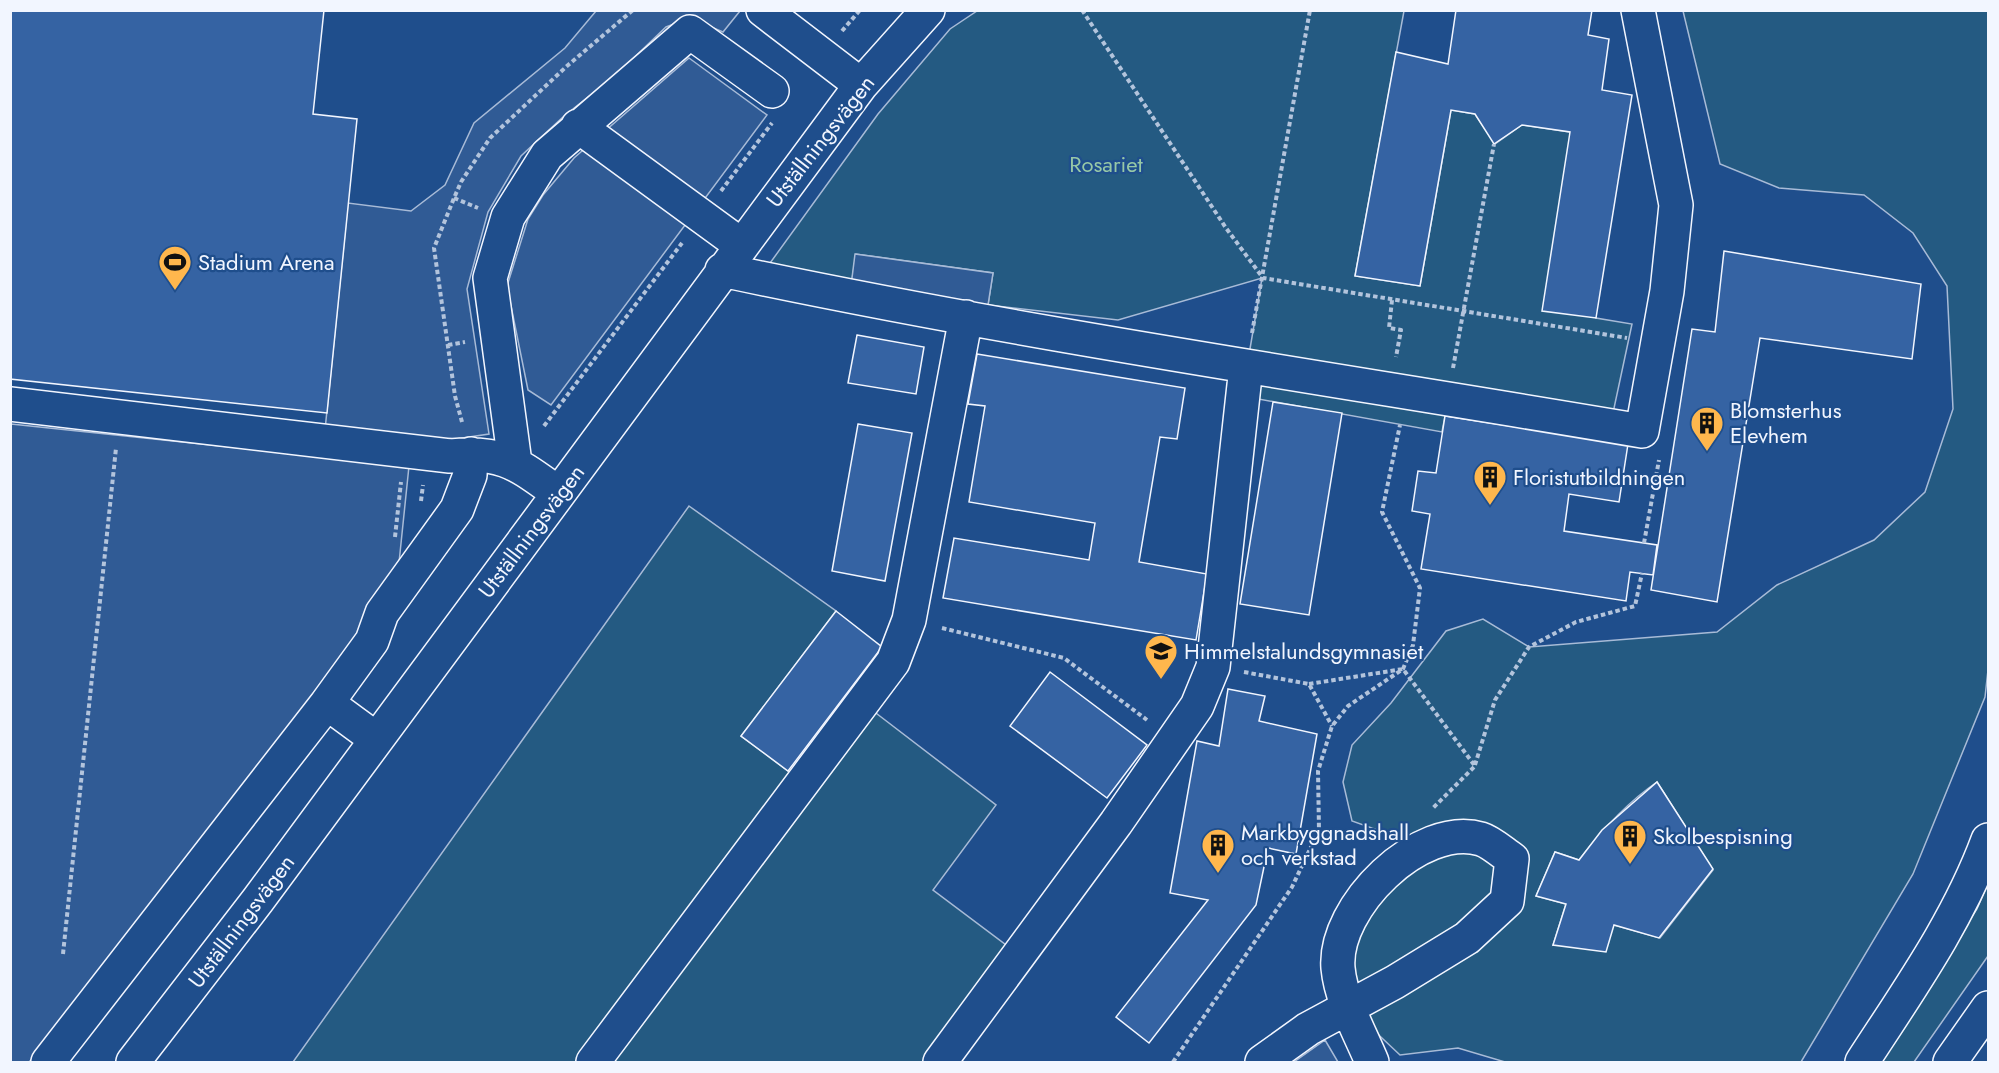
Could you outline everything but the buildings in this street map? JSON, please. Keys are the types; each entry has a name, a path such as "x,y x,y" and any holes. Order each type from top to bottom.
{"main road":[{"path":"763,10 861,85"},
{"name":"Utställningsvägen","path":"133,1060 200,978 861,85 928,10"},
{"path":"578,126 731,258 817,291 1245,366 1642,431 1659,343 1676,205 1638,10"},
{"path":"515,463 490,278 508,217 547,155 690,32 771,91"},
{"path":"593,1062 893,662 909,620 966,317"},
{"path":"940,1062 1116,823 1197,706 1214,667 1245,366"},
{"path":"10,404 442,455 494,455 515,463 558,493"},
{"path":"48,1062 327,703 372,641 382,613 457,508 470,475 471,454"},
{"path":"327,703 376,739"},
{"path":"1262,1062 1348,1006 1395,982 1467,938 1507,901 1512,859 1482,839 1451,837 1426,847 1389,869 1362,896 1342,936 1338,968 1348,1006 1372,1062"},
{"path":"1862,1062 1935,948 1965,895 1989,840"},
{"path":"1950,1062 1989,1008"}],"path":[{"path":"1082,10 1226,228 1263,278 1659,343"},
{"path":"1245,366 1263,278 1310,10"},
{"path":"1447,398 1465,312 1494,144"},
{"path":"1173,1062 1292,887 1319,830 1318,771 1332,726 1355,700 1403,669 1413,645 1420,588 1382,512 1399,391 1401,330 1389,328 1392,300"},
{"path":"104,446 128,448"},
{"path":"63,954 116,447"},
{"path":"394,548 402,475"},
{"path":"1426,814 1475,766 1495,700 1529,647 1576,621 1635,606 1642,573"},
{"path":"909,620 1064,658 1173,740"},
{"path":"1214,667 1309,684 1403,669"},
{"path":"1403,669 1475,766"},
{"path":"1309,684 1332,726"}],"green space":[{"name":"Rosariet","path":"977,11 1404,11 1355,276 1420,286 1451,110 1475,114 1495,144 1522,125 1570,132 1596,318 1632,324 1607,441 1445,416 1442,432 1242,396 1262,278 1118,320 988,305 993,273 856,254 851,286 765,270 878,114 950,29"},
{"path":"1683,11 1988,11 1988,670 1985,697 1913,874 1801,1062 1505,1062 1458,1048 1400,1055 1348,1006 1342,936 1425,847 1352,821 1343,782 1352,745 1391,703 1446,631 1483,619 1529,647 1717,632 1777,585 1874,540 1925,492 1953,409 1947,286 1913,233 1864,195 1779,188 1720,164","holes":["1657,782 1713,870 1660,938 1614,925 1553,945 1566,904 1536,896 1555,852 1579,860 1615,818"]},
{"path":"689,506 836,611 741,736 808,786 868,707 996,805 933,890 1014,951 929,1062 293,1062"},
{"path":"1988,883 1988,956 1914,1062 1877,1062 1977,909"}],"shaded area":[{"path":"596,11 740,11 723,32 690,18 666,27 616,75 564,116 521,156 488,212 467,289 489,434 449,440 324,440 348,203 411,211 445,185 474,123 565,48"},
{"path":"689,58 767,115 551,405 528,390 507,286 528,219 543,195 574,158"},
{"path":"855,254 993,273 988,305 851,286"},
{"path":"11,424 409,466 397,582 63,1027 29,1062 11,1062"},
{"path":"1325,1040 1338,1062 1294,1062"}],"place":[{"name":"Stadium Arena","path":"175,291"},
{"name":"Blomsterhus Elevhem","path":"1707,452"},
{"name":"Floristutbildningen","path":"1490,506"},
{"name":"Himmelstalundsgymnasiet","path":"1161,680"},
{"name":"Skolbespisning","path":"1630,865"},
{"name":"Markbyggnadshall och verkstad","path":"1218,874"}]}
